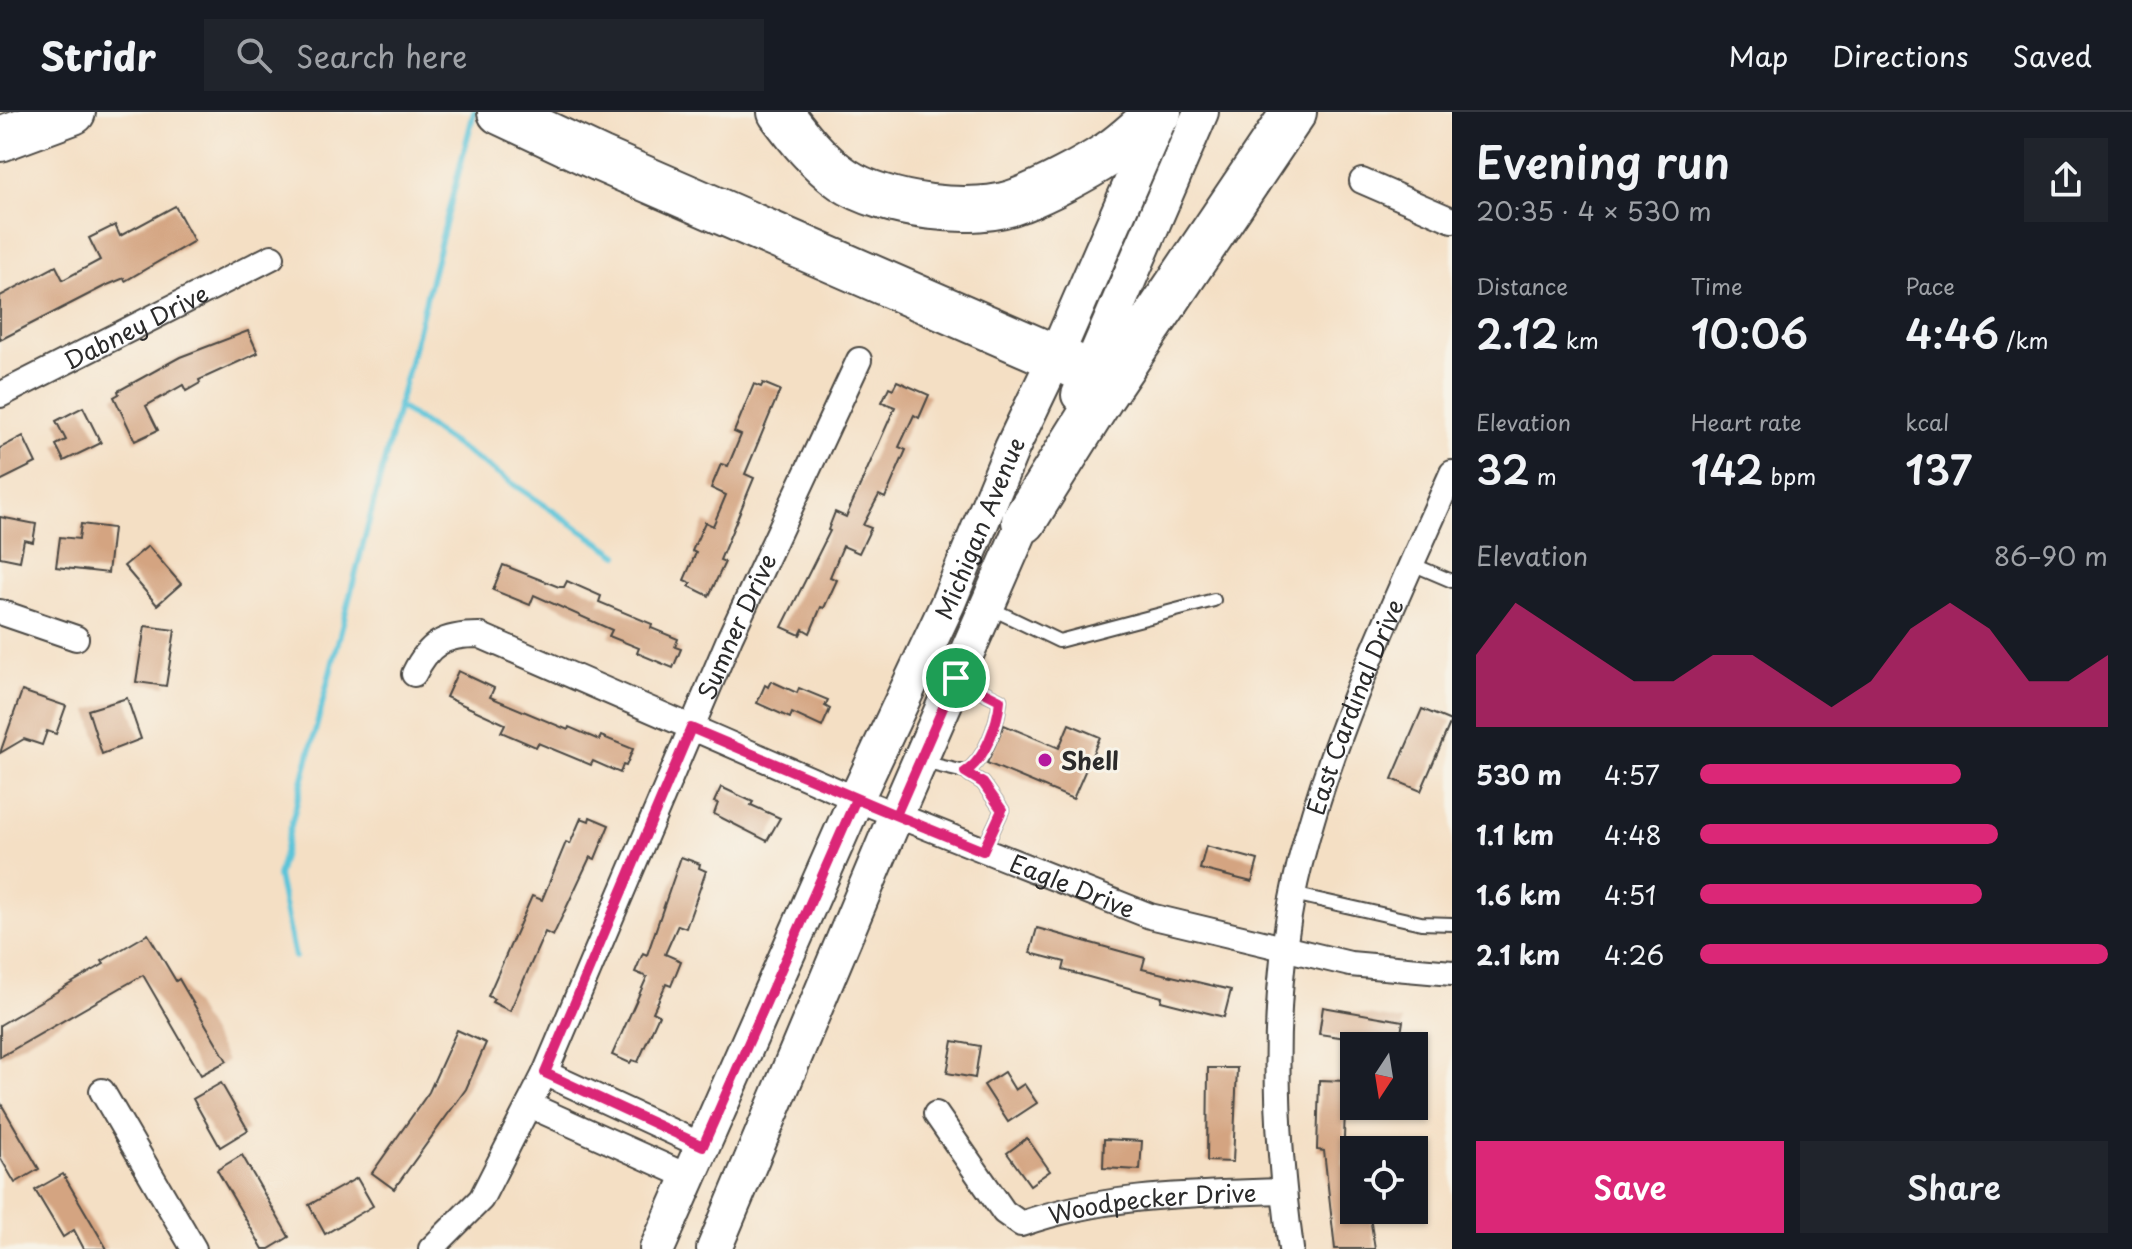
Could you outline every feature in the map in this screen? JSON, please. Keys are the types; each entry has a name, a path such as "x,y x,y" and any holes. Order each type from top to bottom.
{"highway":[{"path":"0,131 32,112"},
{"path":"0,139 73,112"},
{"path":"500,112 600,159 1072,365"},
{"path":"780,112 819,159 844,179 870,192 935,209 991,207 1019,201 1108,155 1160,112"},
{"path":"1024,521 1101,398 1294,112"}],"main road":[{"name":"Michigan Avenue","path":"714,1249 896,815 1024,521 1072,365 1160,112"},
{"name":"Michigan Avenue","path":"657,1249 856,799 948,603 1012,448 1072,365 1201,112"}],"street":[{"path":"1362,181 1452,220"},
{"name":"Dabney Drive","path":"0,395 272,257"},
{"name":"Sumner Drive","path":"431,1249 481,1199 545,1073 730,637 859,360"},
{"name":"East Cardinal Drive","path":"1291,1249 1277,1124 1281,986 1293,894 1325,777 1452,473"},
{"path":"0,612 76,638"},
{"name":"Eagle Drive","path":"414,674 425,651 454,635 479,635 856,799 1150,916 1350,964 1452,973"},
{"path":"545,1073 703,1146"},
{"path":"102,1091 194,1249"},
{"path":"529,1105 689,1177"},
{"name":"Woodpecker Drive","path":"936,1114 1004,1212 1021,1224 1099,1202 1156,1195 1283,1191"}],"lane":[{"path":"1412,564 1452,581"},
{"path":"988,606 1059,641 1214,600"},
{"path":"956,678 1000,700 999,714 975,766 965,772"},
{"path":"920,761 965,772 983,783 1002,810 983,851"},
{"path":"1293,894 1421,923 1452,924"}],"building":[{"path":"175,206 194,241 125,281 124,278 105,286 0,340 0,296 56,266 63,280 100,260 89,238 115,225 120,236"},
{"path":"248,331 258,353 199,380 200,383 186,391 183,385 146,406 158,430 135,441 114,397 119,394 118,391 180,357"},
{"path":"897,381 929,395 919,418 914,415 899,447 906,450 885,498 879,495 863,525 871,528 859,553 843,546 830,577 837,580 824,608 821,607 810,633 803,629 800,635 782,627 830,531 835,512 846,517 895,407 882,402 889,387 893,389"},
{"path":"763,383 780,390 745,474 754,478 720,560 725,562 709,596 684,580 705,522 713,526 726,495 711,488 721,464 728,466 741,435 734,432 754,384 761,387"},
{"path":"83,407 101,443 64,461 56,445 66,440 56,421"},
{"path":"23,436 36,463 0,481 0,448"},
{"path":"0,517 36,524 33,542 24,540 20,561 0,557"},
{"path":"81,524 113,528 108,573 56,567 60,537 79,539"},
{"path":"148,546 181,584 157,605 124,566"},
{"path":"503,565 559,587 564,587 567,581 601,596 599,602 652,624 651,628 678,639 675,647 681,649 673,668 637,653 639,648 609,636 612,630 534,595 530,605 493,590"},
{"path":"145,626 175,630 166,686 136,682"},
{"path":"458,671 494,688 490,697 568,730 569,727 599,740 601,736 633,749 626,766 623,765 620,773 593,761 591,765 538,743 536,747 501,732 505,724 446,697"},
{"path":"771,681 797,693 799,688 828,700 825,706 830,709 822,727 792,713 790,718 757,703 765,685 768,687"},
{"path":"22,691 66,706 56,734 47,731 42,745 24,739 0,753"},
{"path":"127,698 141,739 102,754 88,710"},
{"path":"1422,709 1451,721 1421,791 1392,779"},
{"path":"1069,724 1100,737 1073,799 987,763 1004,725 1059,748"},
{"path":"721,787 780,818 767,841 714,814 718,803 714,802"},
{"path":"590,817 609,825 595,859 590,857 553,936 545,932 510,1011 492,1002 494,999 488,996 532,896 542,900 566,842 570,844 581,818 589,821"},
{"path":"1206,846 1258,860 1252,882 1200,869"},
{"path":"681,857 700,864 699,868 706,871 686,928 678,925 665,954 681,961 671,986 666,984 653,1012 659,1015 638,1062 632,1060 630,1063 612,1055 647,977 635,972 643,953 647,955"},
{"path":"1037,928 1145,958 1142,969 1231,990 1224,1017 1063,970 1065,962 1030,953"},
{"path":"148,934 176,981 179,979 227,1061 201,1075 143,975 0,1057 0,1025 104,964 102,961"},
{"path":"1323,1007 1403,1021 1401,1032 1340,1032 1340,1037 1319,1034"},
{"path":"457,1030 486,1043 466,1089 394,1189 372,1173 429,1092"},
{"path":"953,1041 980,1046 975,1078 947,1073"},
{"path":"1208,1068 1237,1068 1233,1162 1207,1161"},
{"path":"1004,1072 1015,1090 1024,1084 1037,1103 1008,1122 984,1085"},
{"path":"1319,1080 1340,1081 1340,1120 1345,1120 1344,1136 1340,1136 1340,1224 1371,1224 1375,1249 1335,1249 1324,1151 1317,1150"},
{"path":"221,1083 248,1130 220,1147 193,1099"},
{"path":"0,1102 39,1169 15,1183 0,1157"},
{"path":"1027,1138 1050,1171 1030,1185 1007,1153"},
{"path":"1104,1139 1142,1141 1140,1170 1103,1168"},
{"path":"242,1155 289,1237 269,1249 263,1249 217,1170"},
{"path":"63,1174 107,1249 84,1249 74,1230 63,1237 35,1190"},
{"path":"357,1178 373,1206 325,1234 309,1205"}],"waterway":[{"path":"295,957 278,876 474,112"},
{"path":"398,406 618,555"}],"place":[{"name":"Shell","path":"1045,760"}],"route":[{"path":"956,678 1000,700 999,714 975,766 965,772 983,783 1002,810 983,851 856,799 703,1146 545,1073 691,728 896,815 956,678"}]}
